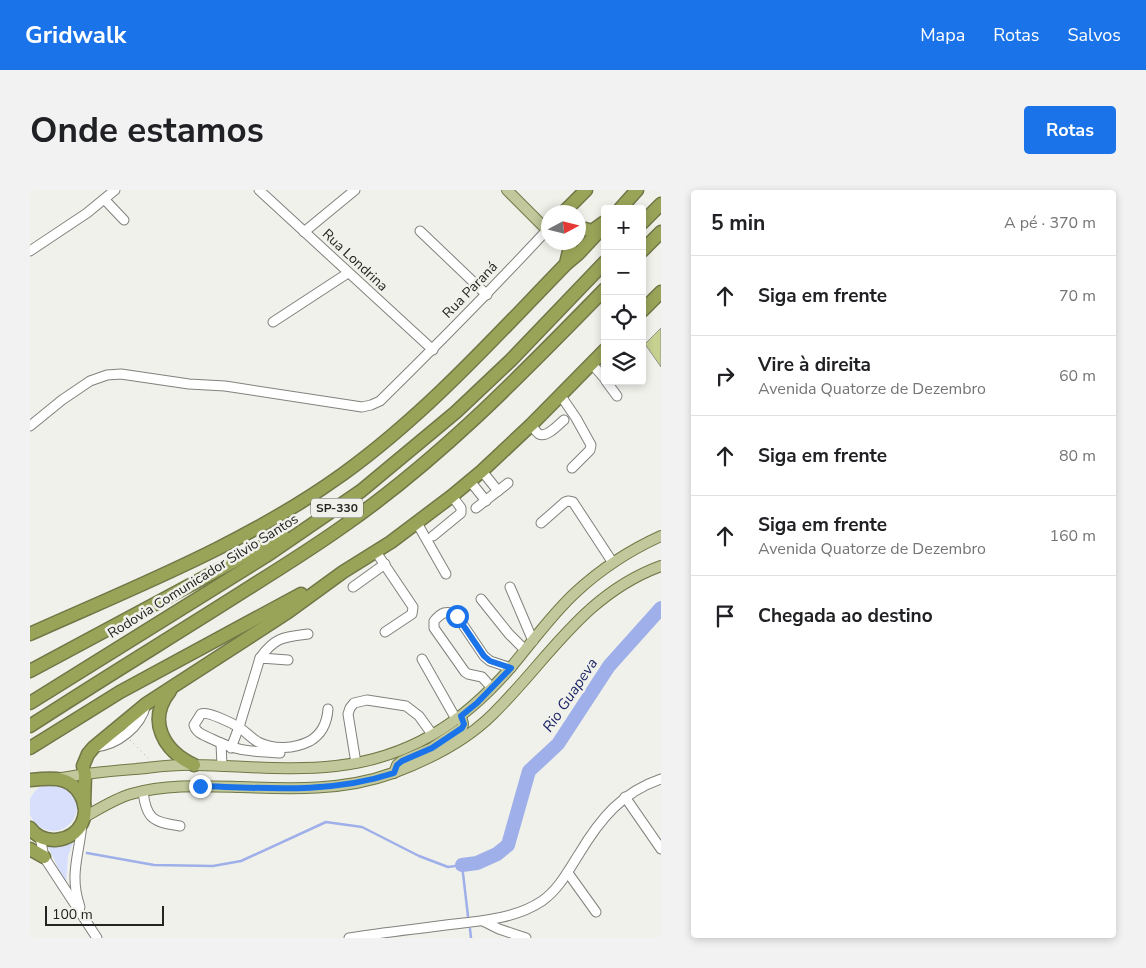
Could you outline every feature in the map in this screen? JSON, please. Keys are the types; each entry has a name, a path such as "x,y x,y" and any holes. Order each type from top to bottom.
{"highway":[{"path":"573,205 586,190"},
{"path":"624,205 637,190"},
{"path":"646,219 661,204"},
{"path":"586,236 601,224"},
{"path":"586,229 592,231"},
{"path":"30,634 186,565 234,541 283,513 341,475 378,448 426,406 601,229"},
{"path":"643,250 661,232"},
{"path":"566,264 569,250"},
{"name":"Rodovia Comunicador Silvio Santos","path":"30,703 266,556 361,491 456,412 511,360 601,266"},
{"path":"646,307 661,292"},
{"name":"SP-330","path":"30,726 276,571 362,512 421,467 469,424 523,373 601,293"},
{"path":"30,748 120,692 343,572 376,552 417,523 482,471 600,357"},
{"path":"30,671 261,547 315,522"},
{"path":"33,832 49,840 58,840 75,832 83,815 85,774 83,766 85,759 94,747 146,704 288,612 343,572"},
{"path":"177,683 164,699 159,709 160,728 174,753 194,765"},
{"path":"30,780 53,779 67,782 75,787 81,795 83,815"},
{"path":"30,791 40,782 53,779"},
{"path":"30,849 44,857"}],"main road":[{"path":"511,191 541,222"},
{"path":"53,779 85,774 194,765 321,768 380,758 409,747 458,717 492,688 575,592 613,563 645,543 661,536"},
{"path":"83,815 119,798 144,791 200,786 294,789 326,787 350,784 394,773 425,760 466,735 492,714 580,618 615,590 661,566"},
{"path":"492,714 491,708 525,673 526,666 523,653"},
{"path":"394,773 397,765 402,761 432,748 462,728 464,724 458,717"}],"street":[{"path":"30,251 105,200 115,190"},
{"name":"Rua Londrina","path":"258,190 433,350"},
{"path":"304,232 355,190"},
{"path":"105,200 124,220"},
{"path":"420,231 487,295"},
{"name":"Rua Paraná","path":"30,426 62,400 90,381 107,375 121,374 189,384 225,386 362,406 371,405 380,401 433,350 541,237"},
{"path":"273,322 348,272"},
{"path":"609,385 617,396"},
{"path":"561,396 591,445 590,450 572,468"},
{"path":"531,424 543,435 547,434 564,420"},
{"path":"482,471 498,491"},
{"path":"470,481 486,501"},
{"path":"476,508 508,484"},
{"path":"433,536 461,513 461,508 452,496"},
{"path":"541,523 565,502 573,502 613,563"},
{"path":"417,523 446,574"},
{"path":"376,552 413,607 412,614 385,632"},
{"path":"353,587 385,564"},
{"path":"510,588 533,641"},
{"path":"481,598 523,653"},
{"path":"492,688 482,676 468,674 462,668 434,628 434,621 447,612 457,616 484,656 490,661 511,668"},
{"path":"231,748 260,658 273,642 285,636 308,634"},
{"path":"260,658 288,660"},
{"path":"422,659 458,717"},
{"path":"356,763 348,714 350,708 360,701 367,700 406,706 419,716 432,734"},
{"path":"94,747 109,744 125,734 142,717 146,704"},
{"path":"280,750 257,741 239,727 207,713 201,714 194,724 196,729 231,748 244,751 280,750 312,740 325,726 328,709"},
{"path":"221,743 222,766"},
{"path":"280,750 280,768"},
{"path":"349,938 392,935 483,921 531,907 551,894 568,873 591,835 625,797 661,779"},
{"path":"144,791 150,816 158,822 180,826"},
{"path":"625,797 661,849"},
{"path":"82,915 76,895 74,874 83,815"},
{"path":"33,832 44,857 97,938"},
{"path":"568,873 596,912"},
{"path":"483,921 499,929 526,938"}],"path":[{"path":"125,734 157,767"}],"shaded area":[{"path":"53,783 62,785 70,790 75,798 77,807 75,816 70,824 62,829 53,831 44,829 36,824 31,816 29,807 31,798 36,790 44,785"},
{"path":"74,840 68,856 66,884 48,847"}],"building":[{"path":"661,328 661,367 646,345 646,343"}],"waterway":[{"name":"Rio Guapeva","path":"462,865 477,863 497,854 508,845 529,771 558,744 609,666 661,608"},
{"path":"87,853 154,865 213,866 241,861 326,822 362,827 419,856 448,867 462,865 468,916"},
{"path":"470,929 471,938"}],"route":[{"path":"200,786 294,789 350,784 394,773 397,765 402,761 445,740 462,728 464,724 461,716 477,703 511,668 490,661 484,656 457,616"}]}
